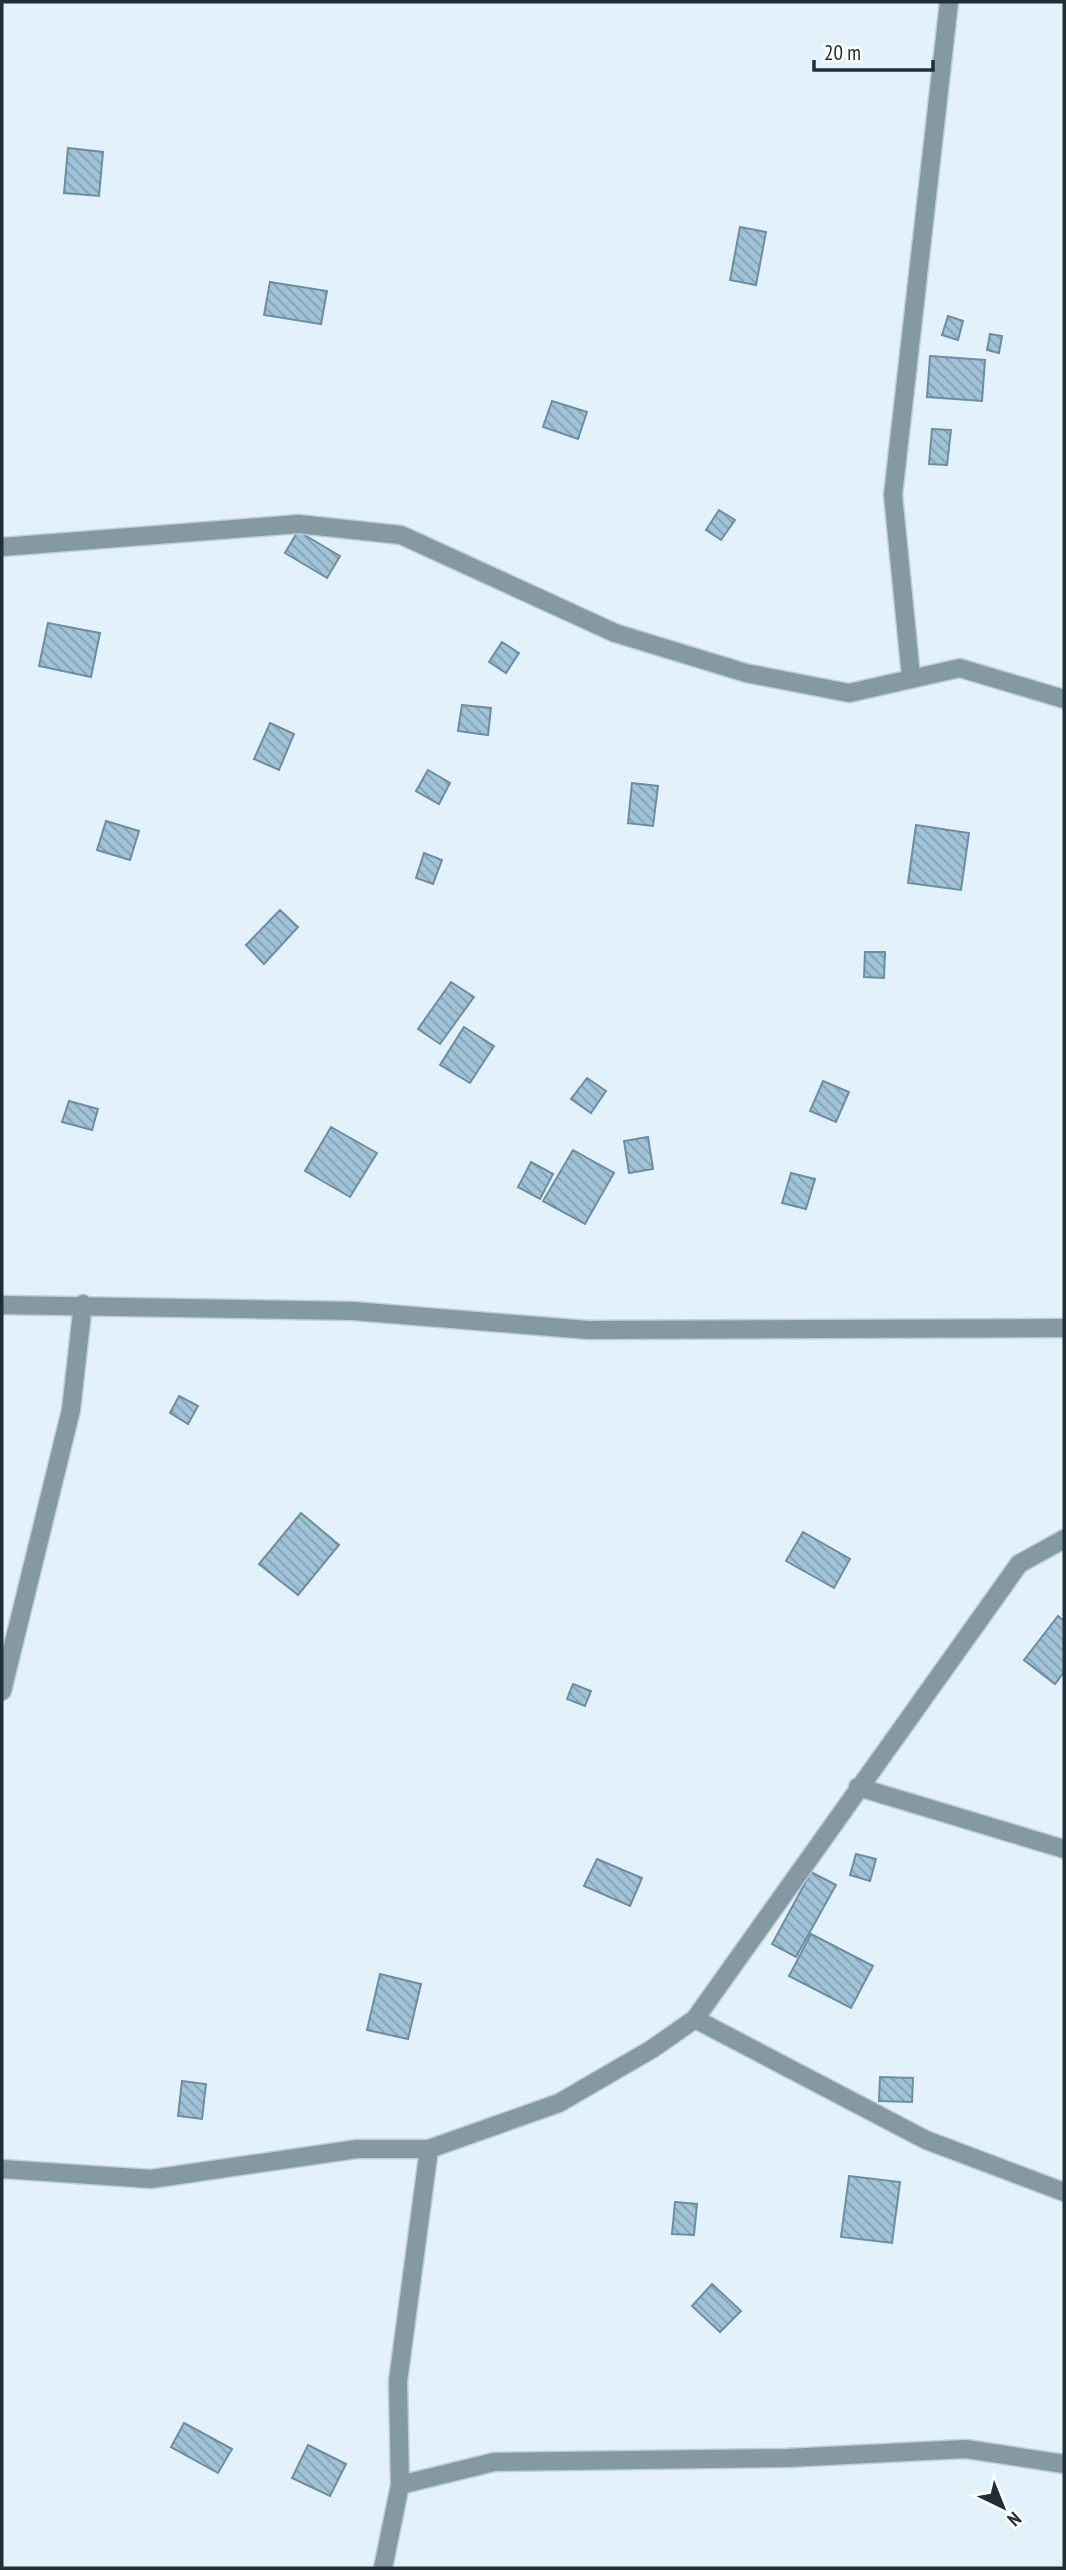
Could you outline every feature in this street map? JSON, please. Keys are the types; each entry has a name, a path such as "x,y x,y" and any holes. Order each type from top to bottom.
{"street":[{"path":"911,676 893,495 949,2"},
{"path":"2,548 298,524 401,536 615,633 746,673 849,693 911,676 960,668 1064,699"},
{"path":"2,1305 83,1304 353,1311 588,1330 1064,1328"},
{"path":"2,1691 71,1410 83,1304"},
{"path":"2,2169 151,2179 358,2150 429,2149 559,2103 652,2049 695,2020 1019,1564 1064,1539"},
{"path":"858,1787 1064,1849"},
{"path":"695,2020 926,2140 1064,2192"},
{"path":"383,2568 400,2486 398,2381 429,2149"},
{"path":"400,2486 494,2462 787,2458 966,2449 1064,2464"}],"building":[{"path":"68,148 103,152 99,196 64,193"},
{"path":"740,227 766,232 756,285 730,280"},
{"path":"270,282 327,291 321,324 264,315"},
{"path":"948,316 963,321 958,340 942,335"},
{"path":"990,334 1002,336 999,353 987,350"},
{"path":"930,356 985,360 982,401 927,397"},
{"path":"552,401 587,412 578,439 543,427"},
{"path":"932,429 951,430 947,465 929,464"},
{"path":"719,510 735,520 721,540 706,530"},
{"path":"298,531 340,556 327,578 285,553"},
{"path":"48,623 100,633 91,677 39,666"},
{"path":"502,642 519,653 506,673 489,662"},
{"path":"462,705 491,708 488,735 458,731"},
{"path":"270,723 294,734 279,770 254,759"},
{"path":"428,770 450,783 439,804 416,791"},
{"path":"632,783 658,786 653,826 628,823"},
{"path":"106,821 139,831 130,860 97,850"},
{"path":"916,825 969,833 961,890 908,883"},
{"path":"424,853 442,860 433,884 416,878"},
{"path":"280,910 298,927 264,964 246,945"},
{"path":"865,952 885,952 884,978 864,977"},
{"path":"451,982 474,997 440,1044 418,1029"},
{"path":"464,1027 494,1046 470,1083 440,1065"},
{"path":"587,1078 606,1091 591,1113 571,1099"},
{"path":"823,1081 849,1092 836,1122 810,1111"},
{"path":"69,1101 98,1109 92,1130 62,1122"},
{"path":"331,1127 377,1153 350,1197 305,1171"},
{"path":"648,1137 653,1169 629,1173 624,1141"},
{"path":"573,1150 614,1173 585,1224 543,1201"},
{"path":"531,1162 553,1174 540,1199 518,1187"},
{"path":"791,1173 815,1179 806,1209 782,1203"},
{"path":"179,1396 198,1406 188,1424 170,1413"},
{"path":"301,1513 339,1545 298,1595 259,1564"},
{"path":"803,1532 850,1559 834,1588 786,1561"},
{"path":"1058,1616 1064,1621 1064,1672 1055,1684 1024,1660"},
{"path":"573,1684 591,1691 585,1706 567,1699"},
{"path":"856,1854 876,1859 870,1881 850,1875"},
{"path":"597,1859 642,1878 630,1906 584,1886"},
{"path":"811,1872 836,1885 796,1957 772,1944"},
{"path":"811,1934 873,1966 851,2008 789,1976"},
{"path":"380,1974 421,1984 408,2039 367,2030"},
{"path":"880,2077 913,2078 912,2102 879,2101"},
{"path":"182,2081 206,2084 202,2119 178,2116"},
{"path":"849,2176 900,2182 892,2243 841,2237"},
{"path":"675,2202 697,2204 694,2235 672,2234"},
{"path":"712,2284 741,2311 720,2332 692,2306"},
{"path":"184,2423 232,2449 218,2473 171,2447"},
{"path":"308,2445 346,2464 330,2496 292,2478"}]}
